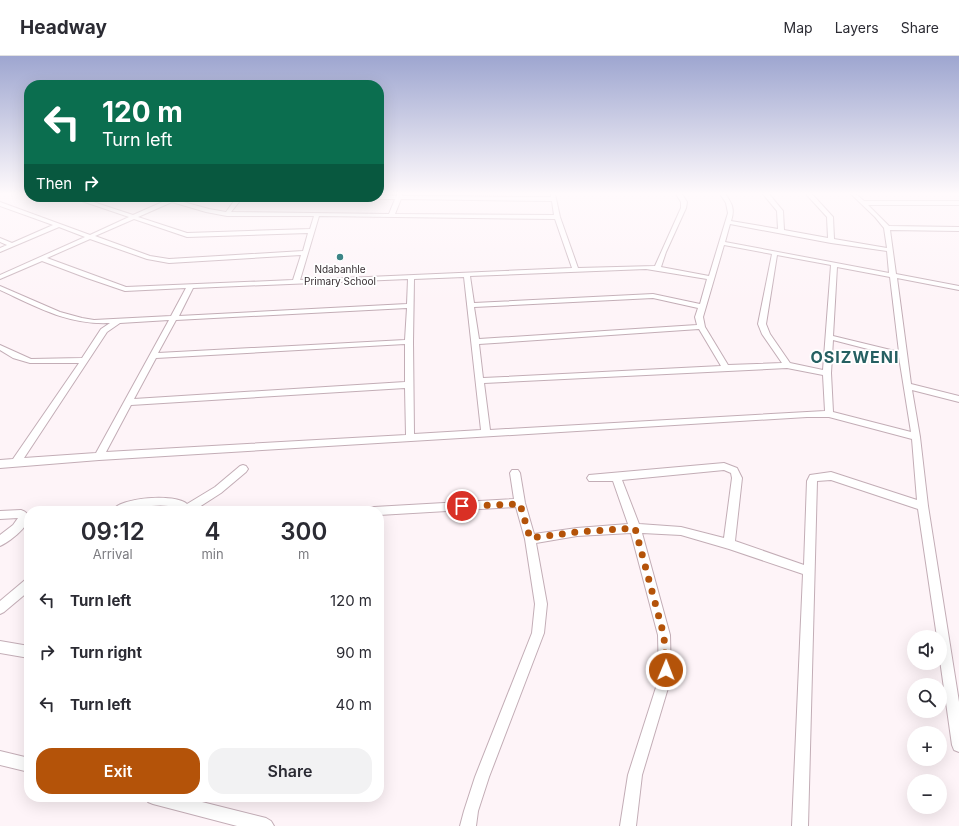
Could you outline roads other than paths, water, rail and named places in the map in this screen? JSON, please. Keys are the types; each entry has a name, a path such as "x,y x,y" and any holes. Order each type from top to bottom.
{"street":[{"path":"0,250 47,230"},
{"path":"73,230 159,260 305,253"},
{"path":"0,277 103,230"},
{"path":"172,230 187,235 312,231 296,282"},
{"path":"561,230 575,269"},
{"path":"658,268 660,258 674,230"},
{"path":"726,368 701,327 699,317 727,230"},
{"path":"775,230 889,250"},
{"path":"831,230 831,241"},
{"path":"888,230 892,275 907,386 916,437 923,506 959,745"},
{"path":"0,240 12,245"},
{"path":"723,243 959,288"},
{"path":"775,252 762,324 766,334 787,364"},
{"path":"41,258 89,277 125,289 575,269 658,268 711,278"},
{"path":"829,414 827,373 834,264"},
{"path":"467,274 486,433"},
{"path":"410,438 409,342 411,277"},
{"path":"99,456 191,286"},
{"path":"0,288 63,317 77,321 117,322 410,306"},
{"path":"471,305 653,296 702,306"},
{"path":"100,322 104,331"},
{"path":"16,464 104,331 117,322"},
{"path":"475,342 701,327"},
{"path":"829,337 903,355"},
{"path":"153,356 409,342"},
{"path":"0,347 16,356 30,361 85,360"},
{"path":"479,380 787,364 827,373"},
{"path":"128,402 409,384"},
{"path":"907,386 959,400"},
{"path":"0,464 16,464 99,456 799,414 829,414 916,437"},
{"path":"592,478 616,477 721,466 734,470 737,478 729,544"},
{"path":"193,506 218,490 243,469"},
{"path":"468,826 482,777 538,633 540,604 530,538 520,504 515,473"},
{"path":"800,826 808,571 813,478 824,476 840,478 923,506"},
{"path":"616,477 635,528 664,636 666,673 635,776 628,826"},
{"path":"125,506 132,504 168,502 178,503 183,506"},
{"path":"384,511 520,504"},
{"path":"0,515 21,514 24,516 24,519 17,528 0,540"},
{"path":"530,538 577,532 635,528 688,532 729,544 808,571"},
{"path":"0,608 24,588"},
{"path":"0,647 24,651"},
{"path":"0,758 24,764"},
{"path":"172,802 266,826"}],"place":[{"name":"Ndabanhle Primary School","path":"340,257"}],"district":[{"name":"OSIZWENI","path":"855,357"}]}
